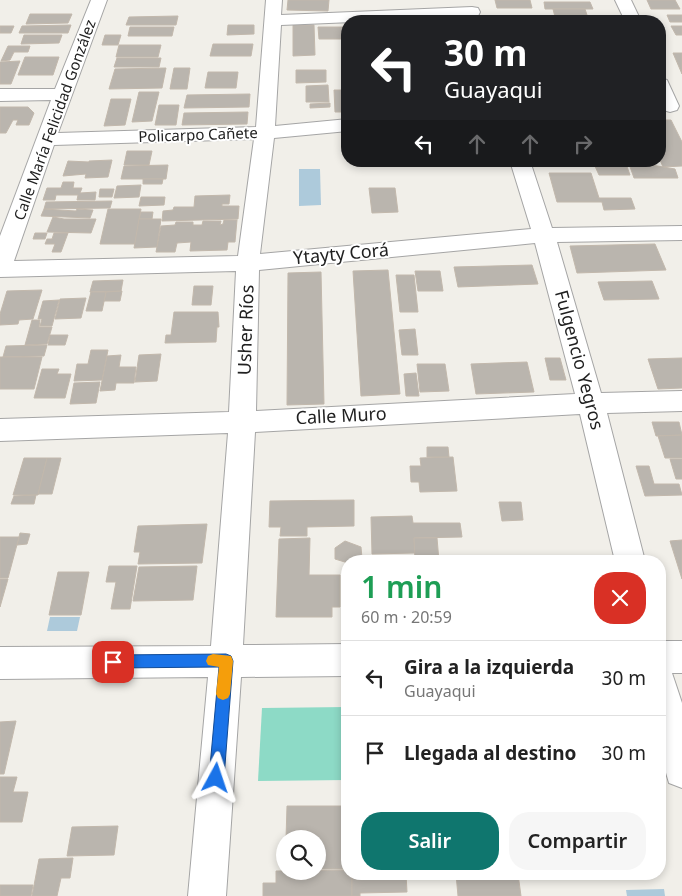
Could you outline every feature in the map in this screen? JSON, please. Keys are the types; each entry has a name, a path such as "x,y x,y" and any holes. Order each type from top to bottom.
{"street":[{"name":"Calle María Felicidad González","path":"0,268 62,94 99,0"},
{"path":"623,0 629,15"},
{"path":"273,10 473,11"},
{"name":"Usher Ríos","path":"207,896 226,661 242,422 248,263 265,133 273,10"},
{"path":"0,95 62,94"},
{"name":"Policarpo Cañete","path":"47,139 265,133 341,125"},
{"name":"Fulgencio Yegros","path":"522,167 545,235 592,403 629,555"},
{"name":"Ytayty Corá","path":"0,268 248,263 545,235 682,233"},
{"name":"Calle Muro","path":"0,430 242,422 592,403 682,401"},
{"path":"666,657 682,657"},
{"path":"0,663 341,660"},
{"path":"666,707 682,770"}],"green space":[{"path":"341,707 341,780 258,781 262,708"}],"water":[{"path":"299,169 320,169 321,205 299,206"},
{"path":"50,617 80,617 77,631 47,631"},
{"path":"664,889 665,896 627,896 626,890"}],"building":[{"path":"288,0 329,0 328,11 287,10"},
{"path":"495,0 530,0 532,8 497,8"},
{"path":"647,0 675,0 680,9 651,9"},
{"path":"544,2 590,2 593,9 545,9"},
{"path":"553,9 585,9 587,15 554,15"},
{"path":"30,14 72,14 68,23 26,24"},
{"path":"667,15 682,15 682,22 670,22"},
{"path":"178,16 176,25 126,25 129,17"},
{"path":"71,25 68,33 19,33 22,26"},
{"path":"228,25 254,25 254,34 227,35"},
{"path":"293,25 314,25 315,55 293,56"},
{"path":"0,26 14,26 11,33 0,33"},
{"path":"671,26 682,26 682,35 676,35"},
{"path":"130,27 174,27 172,36 128,36"},
{"path":"318,27 341,27 341,39 319,39"},
{"path":"24,35 62,35 59,43 21,44"},
{"path":"105,35 121,35 118,45 102,45"},
{"path":"213,44 253,44 251,56 210,56"},
{"path":"119,45 161,45 158,57 116,57"},
{"path":"8,46 30,46 28,52 14,52 10,60 1,61"},
{"path":"673,53 682,53 682,74"},
{"path":"25,57 59,57 53,75 18,75"},
{"path":"117,58 161,58 159,67 114,67"},
{"path":"20,61 11,84 0,84 0,62"},
{"path":"166,68 162,88 109,89 115,69"},
{"path":"174,68 190,68 187,89 170,89"},
{"path":"296,70 326,70 326,82 296,83"},
{"path":"208,72 238,72 236,88 205,88"},
{"path":"328,85 329,102 306,102 306,86"},
{"path":"334,90 341,90 341,112 335,112"},
{"path":"139,92 159,92 152,121 132,122"},
{"path":"250,94 249,107 184,108 187,95"},
{"path":"111,99 131,99 125,125 104,126"},
{"path":"330,103 330,107 310,108 310,104"},
{"path":"159,105 179,105 176,125 155,125"},
{"path":"0,107 28,107 34,113 29,125 16,125 18,120 13,120 6,133 0,133"},
{"path":"248,112 247,124 182,125 184,113"},
{"path":"666,120 671,120 682,142 682,166 666,167"},
{"path":"127,151 152,151 149,165 124,165"},
{"path":"112,160 108,177 85,178 86,174 63,176 68,161"},
{"path":"168,165 166,179 121,179 124,166"},
{"path":"595,167 627,167 630,175 599,175"},
{"path":"630,167 675,169 678,178 634,178"},
{"path":"549,173 591,173 599,198 631,198 635,209 604,210 602,202 557,202"},
{"path":"143,179 163,179 162,184 143,184"},
{"path":"63,182 74,182 73,188 82,188 80,193 96,192 95,200 77,200 78,195 56,195 55,200 43,200 47,188 61,188"},
{"path":"141,185 139,197 114,198 117,186"},
{"path":"369,188 395,188 398,212 372,213"},
{"path":"100,189 114,189 112,197 99,197"},
{"path":"230,195 229,204 222,204 222,206 239,206 238,219 162,221 163,211 173,210 174,207 194,207 195,196"},
{"path":"141,197 165,197 164,205 139,206"},
{"path":"112,201 110,208 44,209 46,202"},
{"path":"44,209 93,210 90,218 41,216"},
{"path":"108,209 141,209 135,244 100,244"},
{"path":"141,212 153,212 152,219 139,219"},
{"path":"53,217 96,219 91,233 47,232"},
{"path":"139,219 161,219 157,247 134,248"},
{"path":"224,220 237,220 235,242 228,242 227,250 190,251 191,242 177,243 175,252 156,252 161,226 175,225 176,222 193,222 193,225 202,225 203,221 221,221 220,225 223,224"},
{"path":"35,233 47,233 45,239 33,239"},
{"path":"54,233 68,233 61,252 52,252 55,244 45,244 47,239 52,239"},
{"path":"655,244 666,270 577,273 570,246"},
{"path":"532,265 538,284 458,287 454,267"},
{"path":"388,270 400,394 361,396 353,271"},
{"path":"415,271 440,271 443,291 418,291"},
{"path":"321,272 324,404 287,405 288,273"},
{"path":"396,275 414,275 418,312 400,312"},
{"path":"123,280 121,291 90,292 93,281"},
{"path":"652,281 659,299 604,300 598,282"},
{"path":"194,286 213,286 211,305 192,305"},
{"path":"42,290 33,319 19,320 18,324 0,325 0,314 7,291"},
{"path":"122,291 120,301 104,301 106,292"},
{"path":"91,292 106,292 102,311 86,311"},
{"path":"86,298 81,318 55,319 60,299"},
{"path":"59,300 52,326 40,326 42,319 38,319 43,301"},
{"path":"174,312 218,312 219,327 217,327 216,342 165,343 166,335 171,335"},
{"path":"32,320 40,320 39,327 52,327 47,344 25,345"},
{"path":"415,329 418,355 402,355 399,330"},
{"path":"50,335 68,335 65,345 48,345"},
{"path":"47,345 44,356 3,357 6,346"},
{"path":"91,350 108,350 102,380 74,381 77,364 88,364"},
{"path":"161,354 157,381 135,382 139,355"},
{"path":"121,355 119,367 136,367 134,383 116,383 115,390 100,391 107,356"},
{"path":"0,357 42,357 34,389 0,389"},
{"path":"545,358 560,358 566,380 550,380"},
{"path":"682,358 682,388 658,389 648,359"},
{"path":"527,362 534,392 476,394 471,364"},
{"path":"417,364 445,364 449,391 420,392"},
{"path":"42,369 59,369 57,374 71,374 65,398 34,398"},
{"path":"416,373 419,396 406,396 404,374"},
{"path":"100,382 96,403 70,404 74,383"},
{"path":"652,422 679,422 682,435 656,436"},
{"path":"682,435 682,458 665,458 658,436"},
{"path":"427,447 448,447 449,457 427,457"},
{"path":"453,457 457,491 420,492 419,482 411,482 410,466 421,466 420,458"},
{"path":"24,458 47,458 38,495 13,495"},
{"path":"47,458 61,458 52,494 38,494"},
{"path":"670,459 682,459 682,479 676,479"},
{"path":"636,466 649,466 654,484 679,484 682,495 645,496"},
{"path":"36,495 34,504 11,504 14,496"},
{"path":"354,500 354,526 307,527 307,536 280,536 281,527 269,527 270,501"},
{"path":"499,502 521,502 523,520 502,521"},
{"path":"412,516 413,523 460,523 462,537 414,538 415,553 372,554 371,517"},
{"path":"207,524 202,563 138,564 140,552 134,552 138,526"},
{"path":"20,533 30,534 27,544 17,545"},
{"path":"0,537 19,537 8,578 0,578"},
{"path":"310,538 309,575 340,575 340,607 332,607 332,617 276,617 279,539"},
{"path":"414,538 437,538 438,555 415,555"},
{"path":"682,540 682,579 670,541"},
{"path":"345,541 361,547 362,555 341,555 341,561 335,559 335,548"},
{"path":"109,566 137,566 130,609 111,609 116,582 106,582"},
{"path":"197,566 193,600 133,601 139,567"},
{"path":"58,572 89,572 81,615 49,615"},
{"path":"0,579 8,579 0,607"},
{"path":"16,721 4,774 0,774 0,722"},
{"path":"0,777 17,777 13,792 28,792 22,822 0,822"},
{"path":"287,806 341,806 341,869 326,869 326,830 286,830"},
{"path":"118,826 114,855 67,856 72,827"},
{"path":"73,858 70,878 61,878 57,896 32,896 39,859"},
{"path":"326,870 341,870 341,880 352,880 352,896 263,896 263,883 276,883 276,880 326,880"},
{"path":"352,880 406,880 407,892 360,893 360,896 352,896"},
{"path":"457,880 519,880 521,896 458,896"},
{"path":"0,885 33,885 31,896 0,896"}],"slow traffic":[{"path":"213,661 226,661 223,694"}],"route":[{"path":"113,662 226,661 216,778"}]}
